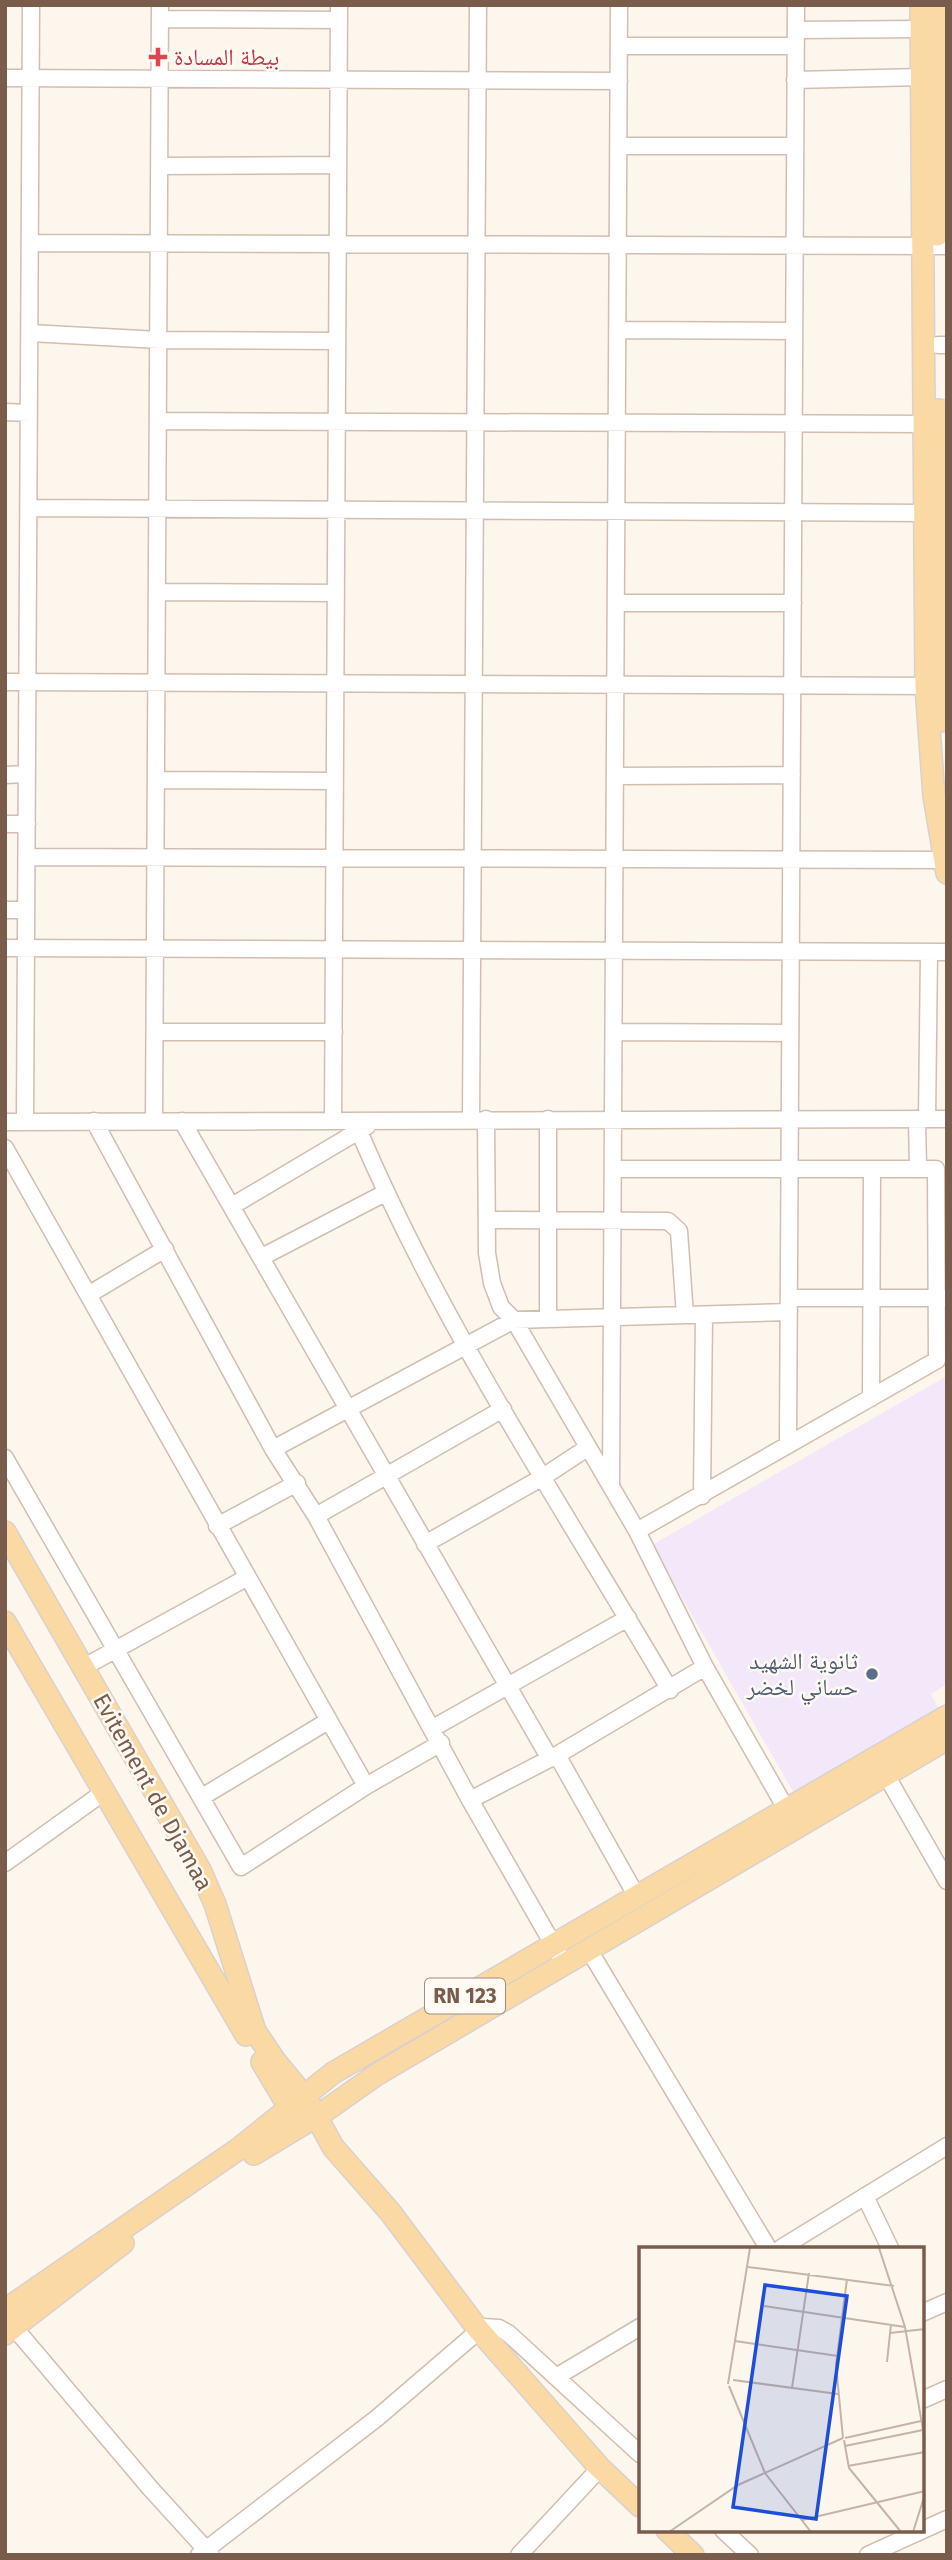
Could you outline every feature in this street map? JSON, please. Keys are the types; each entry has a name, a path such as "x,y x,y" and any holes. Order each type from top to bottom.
{"main road":[{"path":"921,5 921,29 936,77"},
{"path":"940,5 936,77 936,246 943,404 934,686 939,727 946,867"},
{"path":"934,686 944,604 938,512 925,424 936,246"},
{"name":"Evitement de Djamaa","path":"5,1532 208,1887 255,2032 303,2112"},
{"name":"Evitement de Djamaa","path":"5,1622 104,1792 303,2112 390,2212 478,2329 600,2468 639,2505"},
{"name":"RN 123","path":"303,2112 333,2073 947,1716"},
{"name":"RN 123","path":"7,2322 237,2150 303,2112 376,2075 947,1739"},
{"path":"669,2532 693,2555"}],"street":[{"path":"25,1122 32,5"},
{"path":"478,5 472,950 478,1119 488,1220 487,1253 492,1283 501,1307 514,1320 637,1531 705,1667 797,1827"},
{"path":"611,1486 619,5"},
{"path":"788,1443 796,5"},
{"path":"154,1121 160,12 339,13 333,1120"},
{"path":"796,30 921,29"},
{"path":"619,46 796,46"},
{"path":"796,80 936,77"},
{"path":"5,78 619,81"},
{"path":"619,146 795,146"},
{"path":"159,166 338,165"},
{"path":"30,243 936,246"},
{"path":"618,330 794,331"},
{"path":"30,333 159,340 338,341"},
{"path":"5,412 29,413"},
{"path":"158,421 925,424"},
{"path":"29,508 617,510 794,514 938,512"},
{"path":"157,592 336,593"},
{"path":"616,603 793,603"},
{"path":"5,682 934,686"},
{"path":"5,775 27,774"},
{"path":"616,776 792,775"},
{"path":"156,780 335,781"},
{"path":"5,824 27,824"},
{"path":"27,857 791,859 946,867"},
{"path":"5,910 26,910"},
{"path":"5,948 947,952"},
{"path":"918,1169 929,952"},
{"path":"155,1032 334,1032"},
{"path":"614,1032 790,1033"},
{"path":"548,1119 548,1319"},
{"path":"5,1122 947,1119"},
{"path":"232,1206 379,1120"},
{"path":"94,1121 273,1449 316,1516 470,1800 564,1965"},
{"path":"182,1121 425,1544 636,1895"},
{"path":"359,1131 385,1193 468,1347 670,1690"},
{"path":"5,1148 366,1786"},
{"path":"613,1169 936,1169 942,1299 937,1360 637,1531"},
{"path":"871,1398 872,1171"},
{"path":"262,1257 385,1193"},
{"path":"488,1220 668,1221 675,1224 680,1243 685,1315"},
{"path":"88,1295 165,1249"},
{"path":"273,1449 514,1320 704,1315 871,1298 942,1299"},
{"path":"702,1496 704,1315"},
{"path":"316,1516 503,1409"},
{"path":"425,1544 543,1477 587,1448"},
{"path":"5,1458 241,1867 366,1786 441,1744"},
{"path":"217,1526 297,1483"},
{"path":"84,1667 246,1578"},
{"path":"433,1728 628,1618"},
{"path":"470,1800 554,1757 705,1667"},
{"path":"202,1797 328,1721"},
{"path":"886,1775 947,1881"},
{"path":"5,1863 104,1792"},
{"path":"589,1950 767,2247"},
{"path":"784,2247 947,2146"},
{"path":"865,2196 889,2247"},
{"path":"924,2312 947,2302"},
{"path":"7,2322 205,2553 377,2418 478,2329 489,2326 503,2330 639,2453"},
{"path":"556,2377 639,2328"},
{"path":"924,2400 945,2395"},
{"path":"519,2555 600,2468"},
{"path":"924,2529 947,2519"},
{"path":"889,2543 947,2531"},
{"path":"725,2532 750,2555"},
{"path":"868,2555 916,2532"}],"shaded area":[{"path":"947,1376 947,1684 931,1694 940,1711 796,1797 652,1545"}],"place":[{"name":"بيطة المسادة","path":"158,57"},
{"name":"ثانوية الشهيد حساني لخضر","path":"872,1674"}]}
